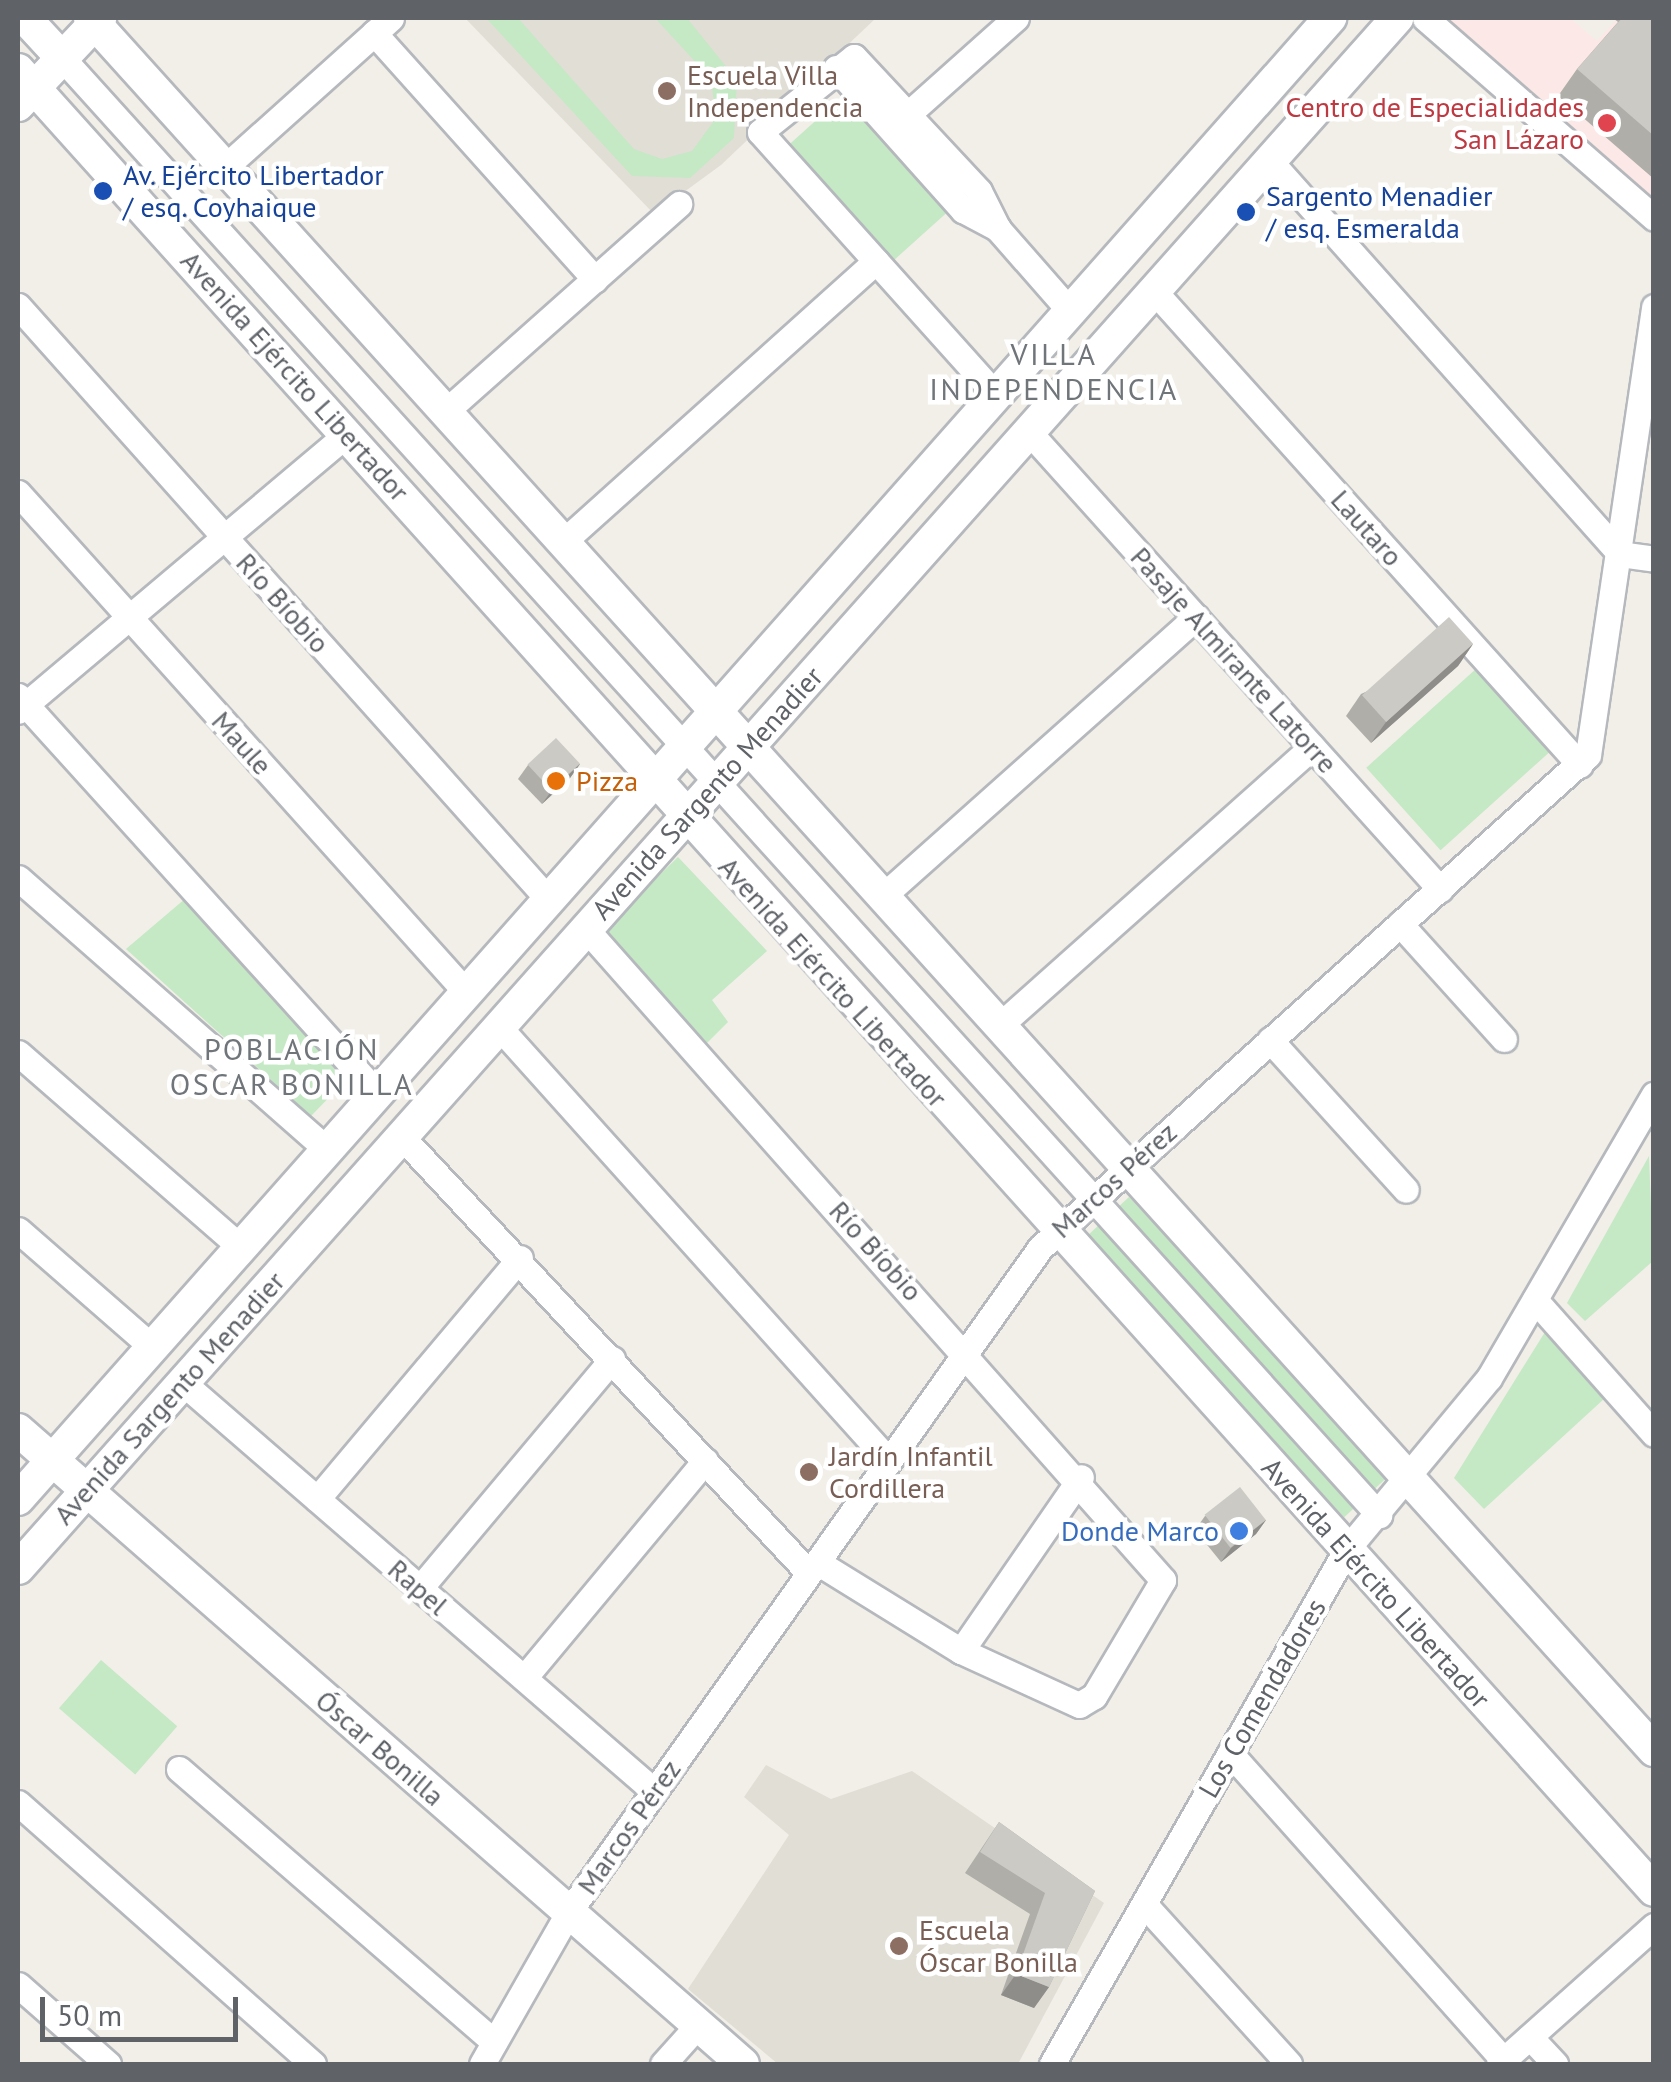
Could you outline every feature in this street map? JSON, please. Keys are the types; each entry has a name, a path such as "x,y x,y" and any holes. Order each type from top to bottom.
{"main road":[{"path":"25,18 63,59"},
{"name":"Avenida Sargento Menadier","path":"18,1499 1330,18"},
{"name":"Avenida Sargento Menadier","path":"18,1568 1397,18"},
{"path":"23,88 63,59 95,19 1654,1750"},
{"name":"Avenida Ejército Libertador","path":"23,88 348,433 685,818 1056,1232 1654,1890"},
{"name":"Óscar Bonilla","path":"18,1430 743,2064"}],"street":[{"path":"900,122 1016,18"},
{"path":"1424,18 1654,218"},
{"path":"225,166 382,25 595,278"},
{"path":"996,395 760,132 854,57 900,122 979,191 998,229 1070,311"},
{"path":"63,59 1379,1515"},
{"path":"1270,160 1620,554 1654,559"},
{"path":"446,410 679,204"},
{"path":"564,541 876,261"},
{"name":"Lautaro","path":"1154,291 1580,765"},
{"name":"Río Bíobio","path":"18,306 548,899"},
{"name":"Marcos Pérez","path":"482,2064 568,1913 966,1350 1056,1232 1580,765 1594,741 1654,307"},
{"name":"Pasaje Almirante Latorre","path":"1029,432 1440,889"},
{"path":"348,433 20,703 377,1093"},
{"name":"Maule","path":"18,493 466,992"},
{"path":"884,896 1196,617"},
{"path":"1000,1025 1312,747"},
{"path":"18,878 327,1149"},
{"path":"1400,924 1504,1039"},
{"name":"Río Bíobio","path":"586,929 1081,1477 1163,1575 1086,1704 961,1651"},
{"path":"499,1027 888,1460"},
{"path":"1270,1040 1406,1190"},
{"path":"18,1053 240,1248"},
{"name":"Los Comendadores","path":"1060,2060 1144,1904 1347,1550 1411,1482 1536,1300 1646,1130 1654,1095"},
{"path":"401,1136 520,1258 705,1461 812,1567 961,1651 1081,1477"},
{"path":"18,1230 152,1347"},
{"path":"317,1499 520,1258"},
{"path":"1536,1300 1654,1434"},
{"path":"420,1588 612,1359"},
{"name":"Rapel","path":"182,1382 654,1792"},
{"path":"524,1678 705,1461"},
{"path":"1230,1753 1502,2062 1654,1926"},
{"path":"179,1769 494,2042"},
{"path":"18,1804 314,2064"},
{"path":"1144,1904 1288,2064"},
{"path":"18,1985 108,2064"},
{"path":"663,2064 698,2026"},
{"path":"1530,2037 1555,2064"}],"shaded area":[{"name":"Escuela Villa Independencia","path":"465,18 876,18 721,165 654,214"},
{"name":"Centro de Especialidades San Lázaro","path":"1443,18 1570,18 1597,41 1618,18 1653,18 1653,205"},
{"name":"Escuela Óscar Bonilla","path":"766,1765 831,1799 912,1771 1104,1903 1018,2064 778,2064 688,1989 789,1835 744,1797"}],"green space":[{"path":"486,18 518,18 634,149 662,159 692,151 716,118 711,79 655,18 687,18 737,80 734,138 690,178 632,176"},
{"path":"842,97 946,213 891,262 787,147"},
{"path":"1477,668 1551,750 1441,850 1366,768"},
{"path":"678,857 767,951 712,1000 728,1022 707,1043 604,929"},
{"path":"186,898 345,1081 311,1116 126,949"},
{"path":"1649,1156 1653,1261 1585,1321 1567,1303"},
{"path":"1129,1197 1389,1476 1344,1517 1084,1239"},
{"path":"1545,1332 1605,1398 1484,1509 1454,1478"},
{"path":"101,1660 177,1726 135,1775 59,1708"}],"building":[{"path":"1622,18 1654,18 1654,136 1577,69"},
{"path":"1449,617 1473,644 1386,722 1362,695"},
{"path":"556,738 580,764 551,790 527,765"},
{"path":"1240,1487 1266,1520 1230,1548 1205,1515"},
{"path":"999,1822 1095,1891 1049,1987 1016,1974 1045,1893 980,1852"}],"place":[{"name":"Escuela Villa Independencia","path":"667,91"},
{"name":"Centro de Especialidades San Lázaro","path":"1607,123"},
{"name":"Av. Ejército Libertador / esq. Coyhaique","path":"103,191"},
{"name":"Sargento Menadier / esq. Esmeralda","path":"1246,212"},
{"name":"Pizza","path":"556,781"},
{"name":"Jardín Infantil Cordillera","path":"809,1472"},
{"name":"Donde Marco","path":"1239,1531"},
{"name":"Escuela Óscar Bonilla","path":"899,1946"}],"district":[{"name":"VILLA INDEPENDENCIA","path":"1054,371"},
{"name":"POBLACIÓN OSCAR BONILLA","path":"292,1066"}]}
